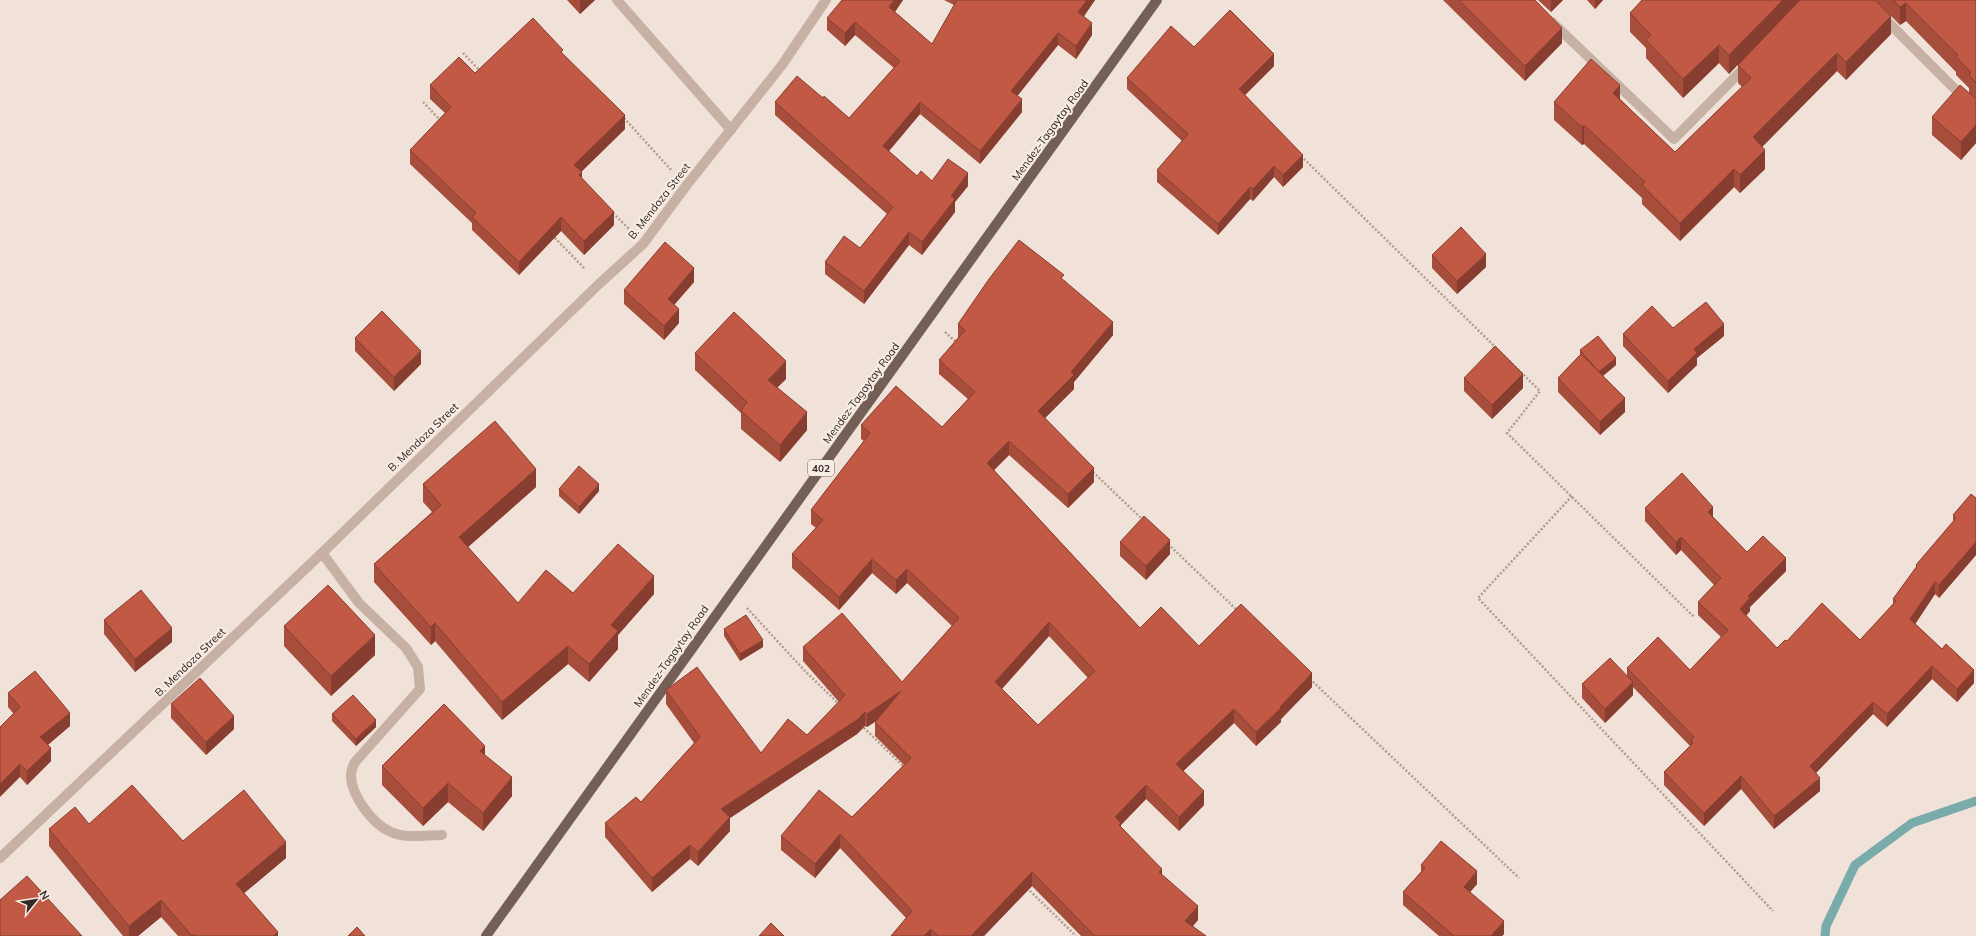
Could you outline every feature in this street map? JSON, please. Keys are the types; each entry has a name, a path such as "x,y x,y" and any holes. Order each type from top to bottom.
{"main road":[{"name":"Mendez-Tagaytay Road","path":"486,936 1157,0"}],"street":[{"path":"617,0 731,130"},
{"name":"B. Mendoza Street","path":"0,858 322,553 599,284 643,244 686,186 782,65 826,0"},
{"path":"1866,0 1976,110"},
{"path":"1546,16 1674,139 1756,56"},
{"path":"322,553 358,602 406,648 418,667 420,688 355,762 350,772 352,788 367,813 390,832 407,836 442,834"}],"path":[{"path":"463,53 485,76"},
{"path":"422,102 445,125"},
{"path":"622,116 686,186"},
{"path":"1297,153 1540,391 1507,433 1694,617"},
{"path":"610,210 643,244"},
{"path":"550,233 599,284"},
{"path":"930,318 959,345"},
{"path":"1092,472 1144,521"},
{"path":"1572,496 1478,598 1773,911"},
{"path":"1167,543 1242,614"},
{"path":"732,591 804,670 844,709"},
{"path":"1306,675 1519,878"},
{"path":"855,720 906,770"},
{"path":"1025,886 1076,936"}],"building":[{"path":"842,0 894,0 889,7 932,44 957,0 1087,0 1078,12 1092,23 1076,46 1058,33 1011,91 1022,99 980,151 920,102 883,146 917,176 921,171 932,181 948,159 968,173 951,196 955,199 922,242 909,232 864,291 825,262 844,236 860,248 893,207 775,102 797,76 823,98 824,96 849,118 900,61 855,22 845,33 827,18"},
{"path":"1459,0 1535,0 1562,28 1525,66"},
{"path":"1642,0 1783,0 1729,55 1719,45 1683,79 1646,40 1651,35 1630,13"},
{"path":"1800,0 1875,0 1891,16 1846,62 1837,53 1753,137 1765,150 1740,175 1734,169 1680,223 1642,185 1645,182 1584,125 1582,127 1554,102 1591,59 1620,85 1613,93 1675,152 1751,78 1738,65"},
{"path":"1893,0 1976,0 1976,83 1969,75 1971,72 1956,57 1958,55 1906,3 1900,7"},
{"path":"1230,10 1274,54 1239,89 1303,155 1283,175 1274,166 1253,189 1250,187 1218,224 1157,170 1188,134 1127,78 1171,26 1194,47"},
{"path":"533,18 563,50 561,52 625,115 574,165 582,172 579,175 614,212 584,241 561,217 519,262 472,217 476,213 410,150 451,107 430,85 459,57 475,73"},
{"path":"1960,85 1976,98 1976,125 1961,142 1932,117"},
{"path":"1461,227 1486,254 1457,281 1432,255"},
{"path":"1019,240 1064,275 1061,278 1113,322 1071,372 1074,375 1038,411 1094,468 1068,494 1009,441 987,463 1140,628 1161,607 1199,646 1241,604 1312,673 1280,707 1281,708 1256,732 1234,709 1176,764 1204,791 1179,817 1146,785 1115,817 1121,823 1119,825 1162,869 1159,872 1198,906 1185,921 1206,936 1095,936 1032,872 971,936 938,936 931,929 924,936 891,936 912,911 840,834 815,864 781,836 819,790 852,817 911,758 875,722 901,691 867,714 865,712 857,720 721,809 730,817 698,852 690,845 652,878 605,823 636,797 641,802 700,737 666,690 697,667 761,753 788,719 807,735 845,695 803,647 842,613 902,682 959,618 907,569 896,580 872,559 839,597 792,554 823,520 811,510 870,433 861,425 896,386 942,427 975,392 939,360 965,330 958,324 989,279","holes":["1049,622 1095,671 1038,725 995,682"]},
{"path":"665,242 694,268 668,299 679,309 664,326 624,290"},
{"path":"1706,302 1724,324 1694,349 1697,353 1668,381 1623,334 1652,306 1673,328"},
{"path":"382,311 421,351 394,377 355,338"},
{"path":"734,312 786,361 768,380 807,412 780,445 741,411 747,402 695,353"},
{"path":"1598,336 1616,358 1599,372 1580,350"},
{"path":"1495,346 1523,374 1492,405 1464,378"},
{"path":"1581,354 1625,398 1600,422 1558,378"},
{"path":"495,421 536,469 459,537 518,603 546,570 573,593 618,544 654,576 611,625 618,631 589,664 568,646 502,702 435,623 431,627 374,564 441,505 423,484"},
{"path":"579,466 599,484 579,507 559,489"},
{"path":"1682,473 1713,507 1708,512 1747,552 1763,536 1786,558 1748,596 1750,598 1740,609 1777,648 1785,640 1787,641 1822,603 1860,640 1896,601 1893,599 1917,566 1916,565 1956,518 1953,515 1971,494 1976,498 1976,542 1939,585 1935,582 1910,619 1942,649 1946,644 1974,670 1957,689 1932,666 1887,714 1873,702 1810,766 1820,778 1774,816 1741,776 1704,813 1664,772 1693,743 1691,740 1694,737 1627,668 1658,637 1690,670 1728,630 1698,602 1721,578 1681,537 1676,542 1645,508"},
{"path":"1144,516 1170,540 1146,566 1120,542"},
{"path":"328,585 375,635 331,676 284,626"},
{"path":"141,590 172,628 135,659 104,620"},
{"path":"746,615 763,640 740,654 724,629"},
{"path":"1610,658 1633,682 1605,709 1582,684"},
{"path":"35,671 70,713 40,737 51,748 27,771 20,764 0,784 0,727 20,707 8,693"},
{"path":"200,678 234,716 206,742 171,704"},
{"path":"353,695 376,720 356,739 332,714"},
{"path":"444,704 485,746 480,751 512,777 483,813 448,783 423,808 382,766"},
{"path":"132,785 183,841 244,790 286,842 236,884 278,932 273,936 196,936 194,934 192,936 161,900 129,926 49,829 75,807 89,824"},
{"path":"1441,841 1477,871 1464,887 1504,921 1491,936 1454,936 1403,892 1425,868 1421,865"},
{"path":"27,876 82,936 0,936 0,900"},
{"path":"771,923 784,936 759,936"},
{"path":"357,927 365,936 348,936"}],"waterway":[{"path":"1825,936 1826,926 1855,865 1912,823 1976,801"}]}
